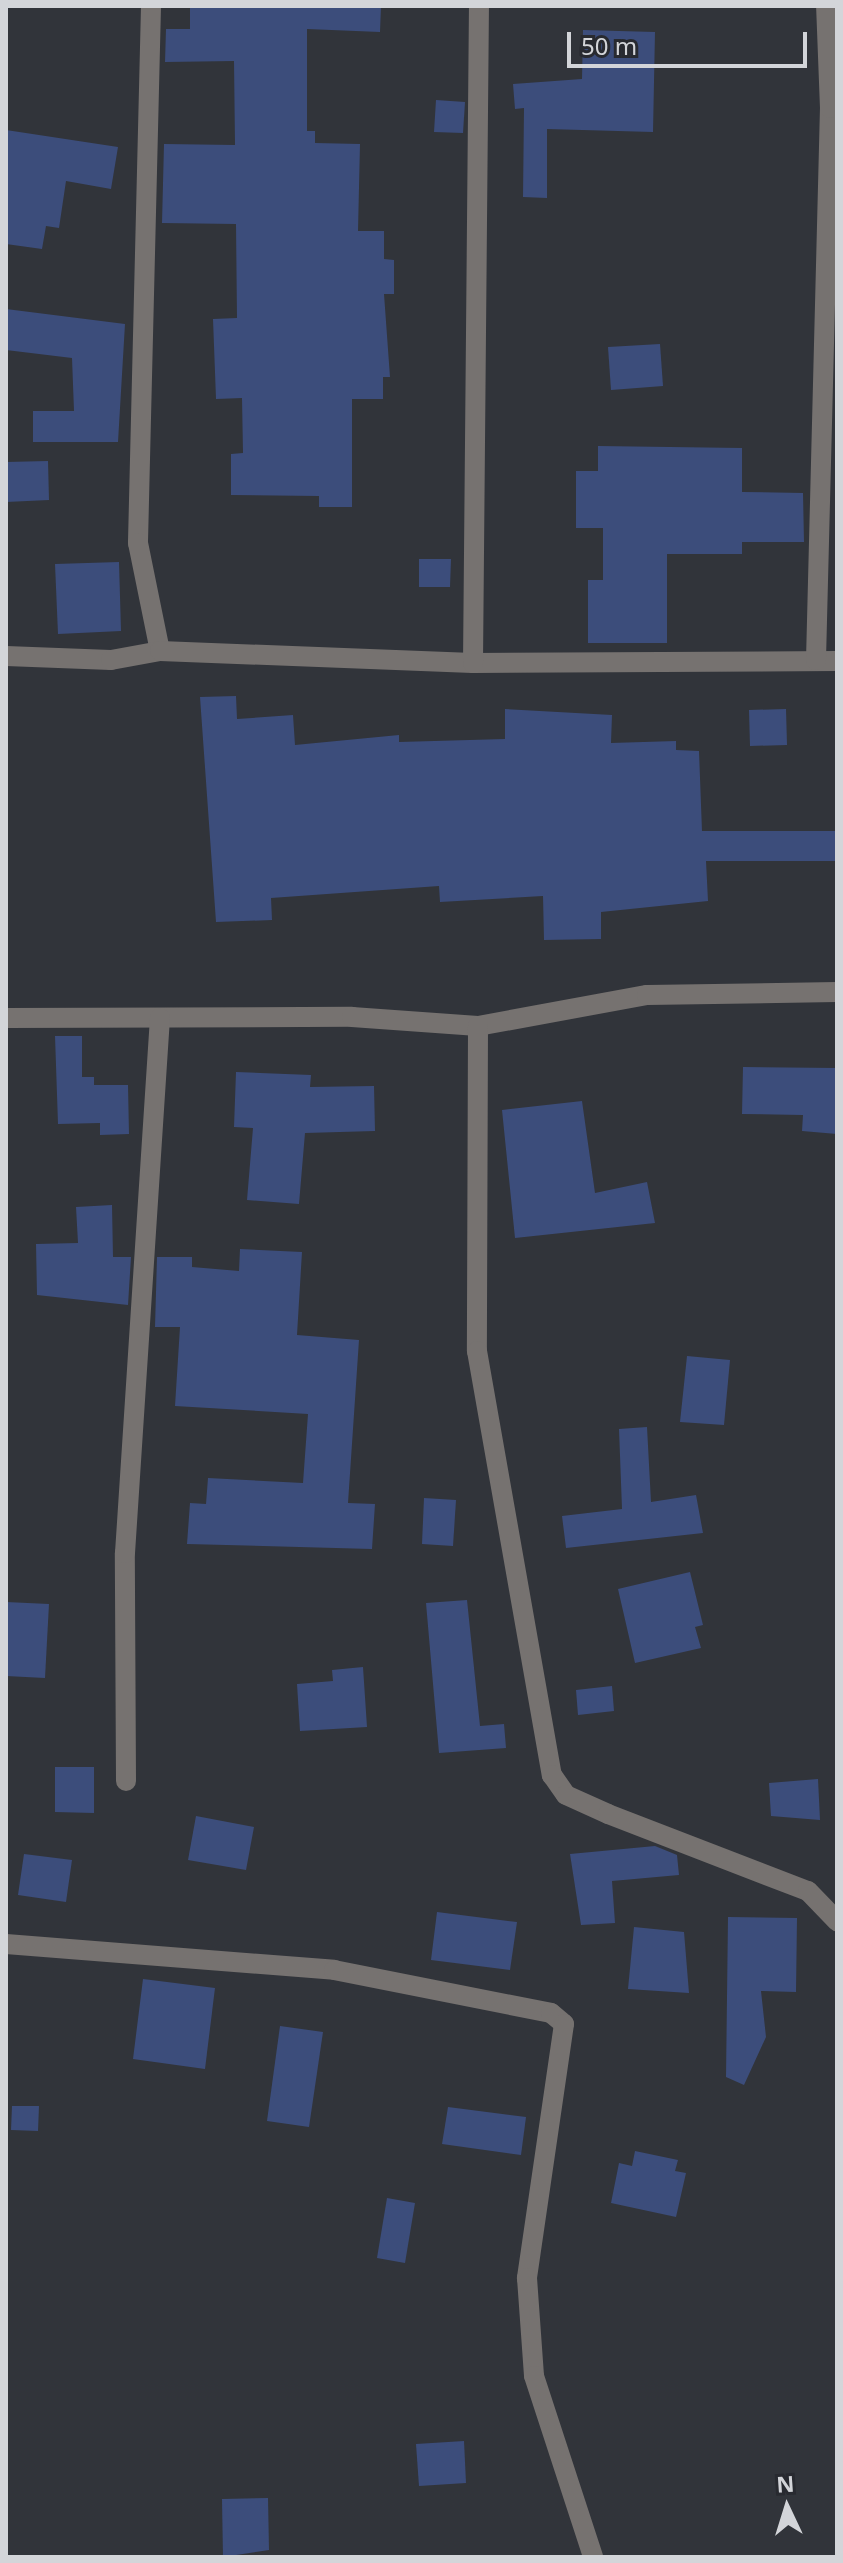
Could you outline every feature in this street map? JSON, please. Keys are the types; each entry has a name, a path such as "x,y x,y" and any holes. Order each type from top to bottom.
{"street":[{"path":"151,6 138,543 160,651"},
{"path":"473,663 479,6"},
{"path":"816,660 830,108 826,6"},
{"path":"6,656 111,660 160,651 473,663 837,661"},
{"path":"6,1018 160,1018 478,1026 647,995 837,992"},
{"path":"126,1781 125,1553 160,1018"},
{"path":"478,1026 477,1351 552,1775 566,1795 808,1891 837,1921"},
{"path":"6,1944 334,1970 551,2013 564,2024 527,2278 534,2376 593,2557"}],"building":[{"path":"190,6 381,6 380,32 307,29 307,131 315,131 315,143 360,144 358,231 384,231 384,259 394,260 394,294 384,294 390,377 383,377 383,399 352,399 352,507 319,507 319,496 231,495 231,454 243,453 242,398 216,399 213,319 237,318 236,224 162,223 164,144 235,145 234,61 165,62 166,29 190,29"},
{"path":"583,30 655,32 653,132 547,129 547,198 523,197 524,108 515,109 513,84 582,79"},
{"path":"436,100 465,102 463,133 434,132"},
{"path":"6,130 118,147 111,189 66,181 59,228 46,226 42,249 6,244"},
{"path":"6,309 125,324 118,442 33,442 33,411 74,411 72,358 6,350"},
{"path":"660,344 663,386 611,390 608,347"},
{"path":"598,446 742,448 742,492 803,493 804,542 742,542 742,554 667,554 667,643 588,643 588,580 603,580 603,528 576,528 576,471 598,471"},
{"path":"48,461 49,500 6,502 6,462"},
{"path":"419,559 451,559 450,587 419,587"},
{"path":"119,562 121,631 58,634 55,564"},
{"path":"236,696 237,719 293,715 295,745 399,735 399,742 505,739 505,709 612,715 611,743 676,741 676,750 699,751 702,831 837,831 837,861 706,861 708,901 601,912 601,939 544,940 543,896 440,902 439,886 271,898 272,920 216,922 200,697"},
{"path":"786,709 787,745 750,746 749,710"},
{"path":"55,1036 82,1036 82,1077 94,1077 94,1085 128,1085 129,1134 100,1135 100,1123 58,1124"},
{"path":"743,1067 837,1068 837,1134 802,1131 803,1115 742,1114"},
{"path":"236,1072 311,1075 310,1087 374,1086 375,1131 305,1133 299,1204 247,1200 253,1128 234,1127"},
{"path":"582,1101 595,1193 647,1182 655,1223 515,1238 502,1110"},
{"path":"112,1205 113,1257 131,1257 128,1305 37,1295 36,1244 78,1243 76,1207"},
{"path":"240,1249 302,1252 297,1335 359,1340 348,1503 375,1504 372,1549 187,1544 190,1503 206,1504 208,1478 303,1483 308,1414 175,1406 180,1327 155,1327 157,1257 192,1257 192,1267 239,1271"},
{"path":"687,1356 730,1360 724,1425 680,1422"},
{"path":"647,1427 651,1502 696,1495 703,1533 566,1548 562,1516 622,1509 619,1429"},
{"path":"424,1498 456,1500 453,1546 422,1544"},
{"path":"690,1572 703,1625 695,1627 701,1648 635,1663 618,1589"},
{"path":"467,1600 480,1726 504,1724 506,1748 439,1753 426,1603"},
{"path":"6,1602 49,1604 45,1678 6,1676"},
{"path":"363,1667 367,1727 300,1731 297,1684 333,1681 332,1670"},
{"path":"612,1686 614,1711 578,1715 576,1690"},
{"path":"55,1767 94,1767 94,1813 55,1812"},
{"path":"818,1779 820,1820 771,1816 769,1783"},
{"path":"196,1816 254,1827 246,1870 188,1860"},
{"path":"655,1846 677,1855 679,1875 612,1881 615,1923 581,1925 570,1854"},
{"path":"24,1854 72,1860 66,1902 18,1895"},
{"path":"437,1912 517,1922 510,1970 431,1960"},
{"path":"728,1917 797,1918 796,1992 761,1991 766,2037 744,2085 726,2077"},
{"path":"634,1927 684,1932 689,1993 628,1989"},
{"path":"143,1979 215,1988 205,2069 133,2059"},
{"path":"280,2026 323,2032 309,2127 267,2121"},
{"path":"12,2106 39,2106 38,2131 11,2130"},
{"path":"448,2107 526,2117 521,2155 442,2144"},
{"path":"635,2151 678,2160 675,2171 686,2173 676,2217 611,2203 619,2163 632,2166"},
{"path":"387,2198 415,2203 405,2263 377,2258"},
{"path":"464,2441 466,2483 419,2486 416,2444"},
{"path":"268,2498 269,2550 223,2557 222,2499"}]}
